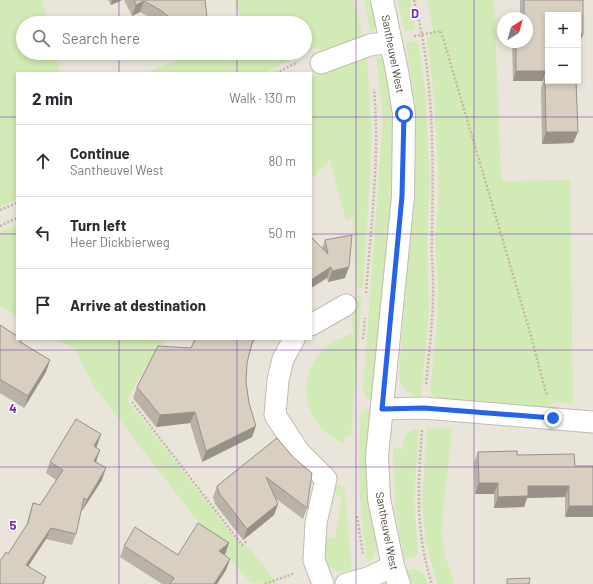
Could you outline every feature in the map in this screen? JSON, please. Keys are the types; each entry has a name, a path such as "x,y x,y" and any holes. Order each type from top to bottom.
{"street":[{"name":"Santheuvel West","path":"382,0 397,71 404,114 402,196 377,456 379,499 396,575"},
{"path":"321,63 370,45 390,42"},
{"path":"312,325 356,303"},
{"path":"293,340 283,359 278,380 275,415 299,452 326,479 316,523 314,560 323,584"},
{"path":"382,409 424,408 593,422"},
{"path":"346,584 368,578 396,575"}],"path":[{"path":"414,0 422,34 430,85 434,161 432,314 418,484 420,534 424,559 432,584"},
{"path":"422,34 441,31 532,336 553,418"},
{"path":"356,303 377,152 377,124 374,84"},
{"path":"0,210 16,203"},
{"path":"0,226 16,218"},
{"path":"363,346 365,316"},
{"path":"132,402 242,545 247,541"},
{"path":"265,584 316,565"}],"shaded area":[{"path":"0,0 593,0 593,584 0,584"}],"green space":[{"path":"0,0 42,0 46,16 16,16 16,60 57,60 60,72 16,72 16,199 0,207"},
{"path":"234,0 354,0 363,36 357,41 330,48 329,50 312,49 312,16 240,16"},
{"path":"364,0 373,0 376,26 373,31 370,30"},
{"path":"397,0 410,0 415,29 405,32"},
{"path":"427,0 494,0 501,181 570,180 573,403 553,402 547,408 441,398 434,396 430,391 437,322 438,289 435,243 439,192 434,97 427,39 433,30"},
{"path":"406,42 416,42 419,46 425,91 430,181 427,233 429,310 421,397 406,391 401,384 399,376 416,147 415,107"},
{"path":"376,57 381,58 387,65 392,109 392,177 374,400 368,400 363,391 382,131 382,105"},
{"path":"358,59 367,60 372,136 363,288 356,289 353,218 346,221 330,160 312,177 312,78 343,63"},
{"path":"177,60 290,60 267,72 147,72"},
{"path":"16,225 16,315 0,306 0,232"},
{"path":"356,296 362,296 351,436 345,436 344,443 331,436 321,427 313,416 308,404 306,390 312,364 321,352 336,340 354,333 351,317 354,316"},
{"path":"58,340 164,340 142,373 127,400 241,546 246,544 278,584 251,583 192,514 95,388 75,350"},
{"path":"367,409 373,410 372,513 377,546 372,559 368,562 361,506 359,469 361,413"},
{"path":"444,427 452,428 441,531 445,555 454,584 437,584 425,537 422,500 427,428 444,429"},
{"path":"419,428 414,500 418,552 415,557 404,559 395,508 393,448 402,449 404,438 408,432"},
{"path":"336,485 344,486 352,570 343,571 331,568 326,559 327,538 335,538 342,496 335,494"},
{"path":"415,569 422,572 425,576 427,584 411,584 407,571"}],"building":[{"path":"134,0 205,0 207,16 168,16 144,1 136,5"},
{"path":"524,0 583,0 583,34 581,34 581,12 545,12 545,71 516,71 516,48 533,48 533,12 524,12"},
{"path":"545,84 576,84 578,132 546,132"},
{"path":"352,235 349,267 332,271 331,267 312,279 312,238 328,254 325,240"},
{"path":"0,325 16,335 16,340 21,340 20,342 50,360 28,396 0,380"},
{"path":"195,340 254,340 247,363 246,382 249,403 256,426 206,451 195,412 160,415 137,387 158,346 191,348"},
{"path":"76,419 101,434 94,446 100,450 94,461 106,468 87,500 84,498 76,534 51,528 26,565 46,577 42,584 0,584 0,561 6,552 8,554 28,523 33,503 40,505 63,470 50,462"},
{"path":"277,438 294,458 312,473 307,508 266,477 278,504 247,529 219,493 217,486"},
{"path":"517,451 517,455 574,454 575,466 593,466 593,506 569,506 569,486 528,486 528,496 498,497 498,483 479,483 478,452"},
{"path":"198,523 229,543 219,551 230,559 214,584 170,584 174,578 124,546 135,527 178,555"},
{"path":"530,578 529,584 507,584 507,579"}],"route":[{"path":"404,114 402,196 382,409 424,408 553,418"}]}
